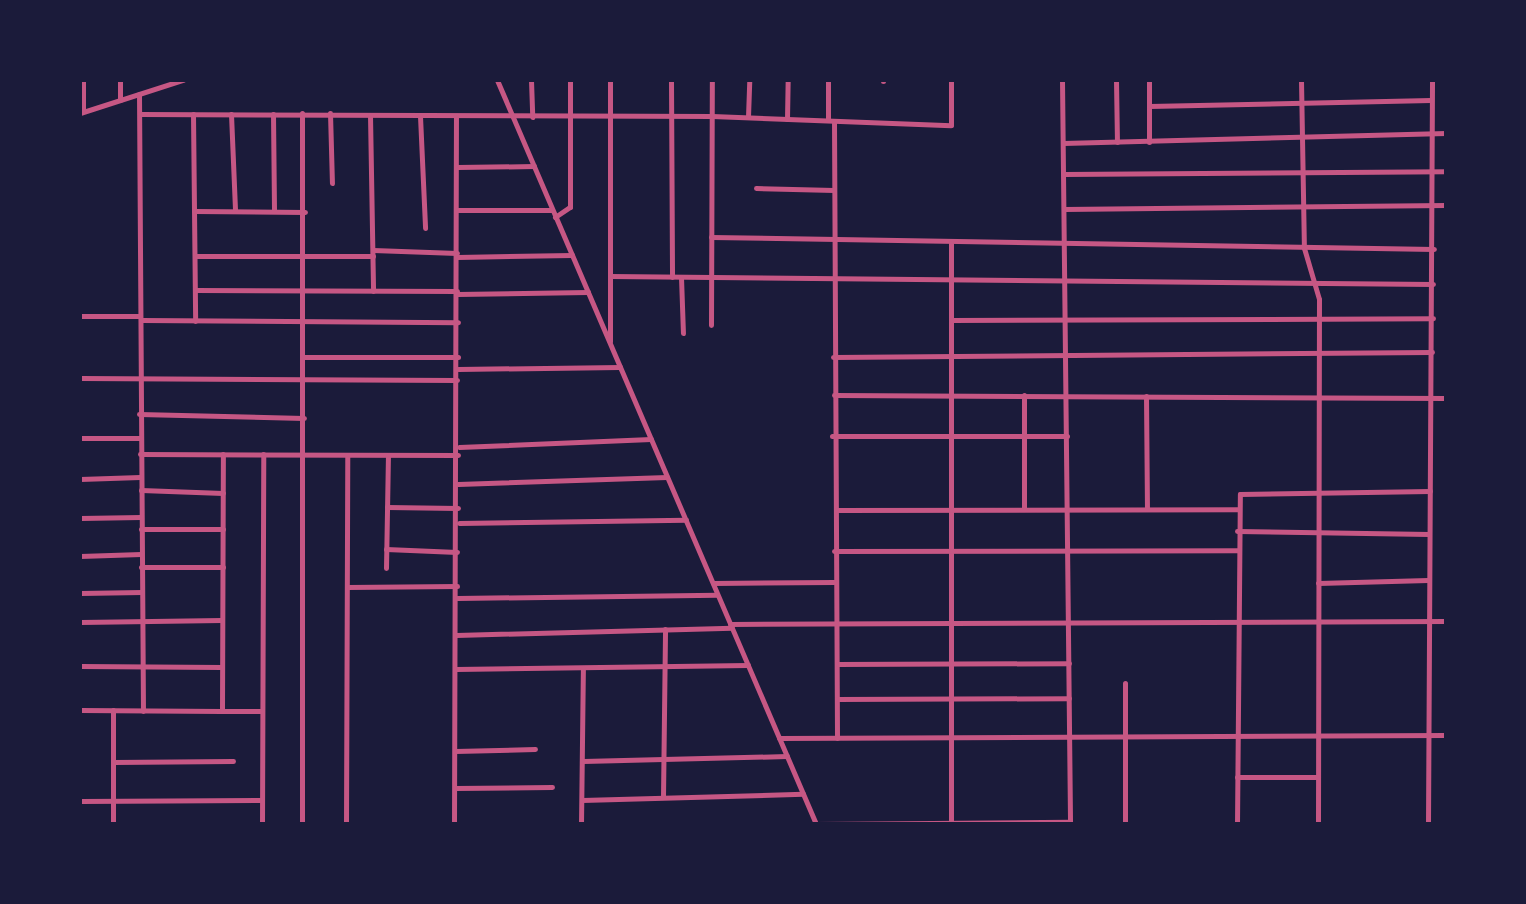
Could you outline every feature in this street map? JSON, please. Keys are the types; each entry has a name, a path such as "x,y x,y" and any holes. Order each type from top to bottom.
{"street":[{"path":"83,80 81,112 179,81"},
{"path":"120,80 120,100"},
{"path":"497,80 816,824 1070,823 1062,80"},
{"path":"530,80 532,118"},
{"path":"457,210 554,213 570,207 570,80"},
{"path":"610,80 610,344"},
{"path":"671,80 672,277"},
{"path":"711,326 712,80"},
{"path":"748,118 749,80"},
{"path":"787,119 788,80"},
{"path":"828,80 834,190 832,436 837,738"},
{"path":"140,114 712,116 951,125 951,80"},
{"path":"1116,80 1117,143"},
{"path":"1148,80 1149,142"},
{"path":"1302,80 1304,248 1318,318 1318,824"},
{"path":"1428,824 1432,80"},
{"path":"139,94 144,711"},
{"path":"1149,106 1432,100"},
{"path":"302,113 306,257 302,824"},
{"path":"193,114 196,321"},
{"path":"231,114 235,211"},
{"path":"272,114 274,212"},
{"path":"330,114 332,183"},
{"path":"370,114 373,291"},
{"path":"420,116 425,228"},
{"path":"454,824 458,552 456,117"},
{"path":"1063,143 1446,133"},
{"path":"456,168 534,166"},
{"path":"1064,174 1446,172"},
{"path":"756,188 834,190"},
{"path":"1064,209 1446,204"},
{"path":"194,211 305,212"},
{"path":"711,237 1434,250"},
{"path":"951,244 951,824"},
{"path":"195,256 572,254"},
{"path":"610,276 1433,284"},
{"path":"682,277 683,332"},
{"path":"195,290 588,292"},
{"path":"80,316 304,323 458,322"},
{"path":"950,320 1433,318"},
{"path":"833,356 1432,352"},
{"path":"304,357 458,357"},
{"path":"458,369 620,368"},
{"path":"80,378 458,380"},
{"path":"833,394 1446,398"},
{"path":"1024,395 1024,509"},
{"path":"1146,396 1147,509"},
{"path":"139,414 304,418"},
{"path":"832,436 1067,436"},
{"path":"80,438 140,438"},
{"path":"140,454 388,455 651,440"},
{"path":"222,711 223,454"},
{"path":"262,824 263,454"},
{"path":"346,824 347,455"},
{"path":"386,568 388,455"},
{"path":"80,478 140,477"},
{"path":"458,484 667,478"},
{"path":"140,490 223,492"},
{"path":"1237,824 1238,509 1246,492 1430,490"},
{"path":"387,506 458,508"},
{"path":"835,510 1238,509"},
{"path":"80,518 141,517"},
{"path":"458,523 686,520"},
{"path":"141,528 223,530"},
{"path":"1238,531 1429,534"},
{"path":"386,550 458,552"},
{"path":"834,551 1238,550"},
{"path":"80,556 141,554"},
{"path":"142,567 222,567"},
{"path":"1318,583 1428,580"},
{"path":"712,583 834,582"},
{"path":"347,587 457,586"},
{"path":"80,594 142,592"},
{"path":"457,598 718,594"},
{"path":"80,622 222,620"},
{"path":"456,635 835,623 1318,625 1446,621"},
{"path":"663,798 666,629"},
{"path":"836,664 1069,663"},
{"path":"456,669 748,665"},
{"path":"80,666 222,666"},
{"path":"582,824 584,668"},
{"path":"1125,683 1125,824"},
{"path":"836,699 1069,698"},
{"path":"80,710 262,711"},
{"path":"113,710 113,824"},
{"path":"779,738 1446,735"},
{"path":"455,751 536,749"},
{"path":"583,762 787,756"},
{"path":"113,762 233,761"},
{"path":"1237,777 1318,778"},
{"path":"454,788 552,787"},
{"path":"582,800 803,794"},
{"path":"80,800 262,800"}]}
